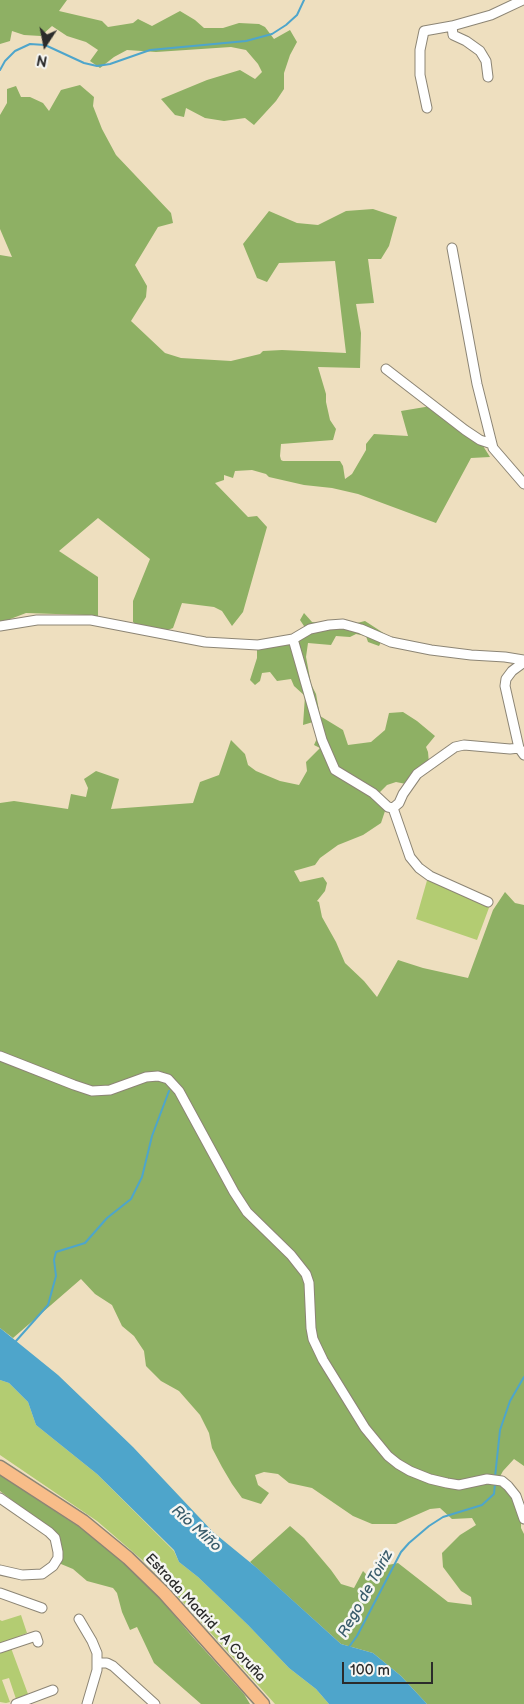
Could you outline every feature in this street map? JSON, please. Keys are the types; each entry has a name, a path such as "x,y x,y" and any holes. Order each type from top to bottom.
{"highway":[{"name":"Estrada Madrid - A Coruña","path":"0,1467 83,1521 128,1558 170,1600 263,1704"}],"street":[{"path":"427,108 420,75 420,50 424,31 452,26 491,15 523,0"},
{"path":"452,26 453,35 480,51 486,60 488,77"},
{"path":"452,248 477,384 493,448 524,484"},
{"path":"386,369 465,430 480,440 492,444"},
{"path":"0,626 37,620 91,620 205,642 258,645 293,639 310,629 329,624 343,624 361,629 391,642 471,655 505,657 524,661"},
{"path":"293,639 322,740 335,770 374,793 388,807 393,808"},
{"path":"393,808 399,803 417,774 455,747 464,745 522,752 505,686 506,679 512,671 524,661"},
{"path":"393,808 410,856 419,868 430,876 488,902"},
{"path":"0,1056 74,1086 92,1091 110,1090 146,1077 158,1076 168,1079 179,1091 234,1192 247,1212 292,1255 306,1274 309,1283 310,1328 323,1360 382,1449 398,1464 430,1479 459,1484 487,1479 504,1482 516,1496 524,1519"},
{"path":"0,1498 55,1538 58,1558 53,1566 42,1574 22,1575 6,1573 0,1570"},
{"path":"0,1593 42,1608"},
{"path":"79,1619 92,1641 97,1653 98,1663 87,1704"},
{"path":"0,1648 36,1636 38,1642"},
{"path":"98,1663 107,1663 112,1666 155,1704"},
{"path":"16,1704 54,1690"}],"green space":[{"path":"0,0 67,0 59,11 102,21 108,27 133,23 138,19 152,26 180,11 204,28 223,28 239,23 259,24 265,27 274,39 290,30 297,42 284,73 284,89 276,101 254,125 245,118 224,121 205,118 186,108 184,117 175,115 161,99 207,80 240,70 255,79 262,72 246,50 231,47 156,52 127,50 100,68 90,61 98,50 86,42 67,36 52,26 41,36 24,35 12,31 10,41 0,44"},
{"path":"80,85 94,97 93,106 102,129 116,155 171,213 173,223 158,227 135,265 147,286 146,297 131,321 165,353 181,358 231,361 260,354 263,351 346,353 335,261 279,263 267,282 257,278 243,244 269,211 297,223 318,225 346,211 373,209 397,217 389,246 381,259 368,259 374,303 356,304 361,333 360,368 318,367 326,394 330,420 336,429 333,440 281,444 280,456 283,461 340,461 343,466 345,479 352,474 366,450 366,444 374,434 408,436 401,411 431,406 478,438 490,457 471,458 436,523 358,494 332,488 304,485 269,477 266,474 252,470 235,471 233,478 224,475 224,480 215,483 248,517 257,516 267,527 243,612 232,626 222,611 214,607 182,603 173,628 165,631 138,626 133,622 133,601 150,559 98,518 59,551 98,577 98,618 86,615 26,613 0,623 0,255 12,257 0,229 0,115 7,103 7,89 16,86 21,97 30,97 43,103 49,111 61,90"},
{"path":"304,613 312,622 320,623 333,620 353,624 365,621 385,634 379,646 368,642 366,636 356,634 350,637 336,636 331,645 308,643 306,657 320,716 343,730 348,745 371,742 385,730 389,713 403,712 435,736 426,747 429,763 406,784 396,782 387,785 377,795 385,811 381,823 363,835 338,845 320,858 315,865 294,871 300,882 323,877 327,883 325,891 317,901 319,902 322,917 345,963 377,997 398,960 423,968 468,978 493,910 505,892 515,903 524,905 524,1466 514,1459 503,1471 497,1482 517,1502 521,1515 521,1528 524,1534 524,1704 427,1704 401,1676 373,1653 341,1644 250,1562 290,1526 304,1538 341,1584 354,1588 363,1571 373,1581 383,1566 398,1563 448,1602 472,1605 471,1597 461,1591 443,1567 442,1553 460,1535 476,1525 472,1518 452,1519 440,1508 430,1509 396,1524 372,1524 353,1516 312,1488 289,1483 278,1474 264,1472 255,1475 258,1485 269,1493 261,1504 242,1498 212,1448 209,1433 200,1415 179,1391 161,1381 146,1366 144,1351 134,1336 122,1326 112,1305 95,1294 81,1279 13,1338 0,1328 0,803 14,801 68,809 71,794 86,797 88,788 84,779 96,771 119,779 111,809 193,803 200,782 219,775 231,740 245,754 248,765 256,771 280,781 299,785 307,771 306,762 320,748 314,745 318,736 313,722 303,725 305,696 294,686 291,679 277,681 270,672 262,673 260,681 255,685 250,680 257,658 257,648 299,636 306,629 300,620"},
{"path":"428,877 490,905 477,940 416,919"},
{"path":"0,1380 9,1383 28,1402 36,1425 97,1474 174,1551 179,1562 198,1577 289,1668 316,1689 329,1704 275,1704 162,1579 141,1559 97,1521 0,1455"},
{"path":"0,1475 96,1538 142,1577 244,1694 250,1704 201,1704 154,1663 137,1627 130,1630 122,1612 117,1593 113,1588 87,1581 73,1569 61,1564 61,1546 47,1527 0,1491"},
{"path":"21,1615 27,1633 0,1644 0,1620"},
{"path":"11,1648 28,1694 16,1699 9,1678 2,1680 10,1702 6,1703 0,1702 0,1652"}],"water":[{"name":"Río Miño","path":"0,1328 58,1375 133,1447 213,1532 257,1568 341,1644 373,1653 401,1676 427,1704 329,1704 316,1689 289,1668 198,1577 179,1562 174,1550 97,1474 36,1425 28,1402 9,1383 0,1380"}],"waterway":[{"path":"0,70 5,61 15,51 30,44 45,45 84,63 97,66 110,64 150,50 246,41 272,34 286,25 297,15 304,0"},
{"path":"16,1341 48,1305 56,1276 54,1260 56,1252 85,1243 107,1218 131,1199 142,1177 152,1136 169,1091"},
{"name":"Rego de Toiriz","path":"495,1477 500,1430 510,1401 524,1377"},
{"name":"Rego de Toiriz","path":"349,1647 357,1636 401,1552 409,1543 443,1517 482,1505 494,1494 495,1484"}]}
